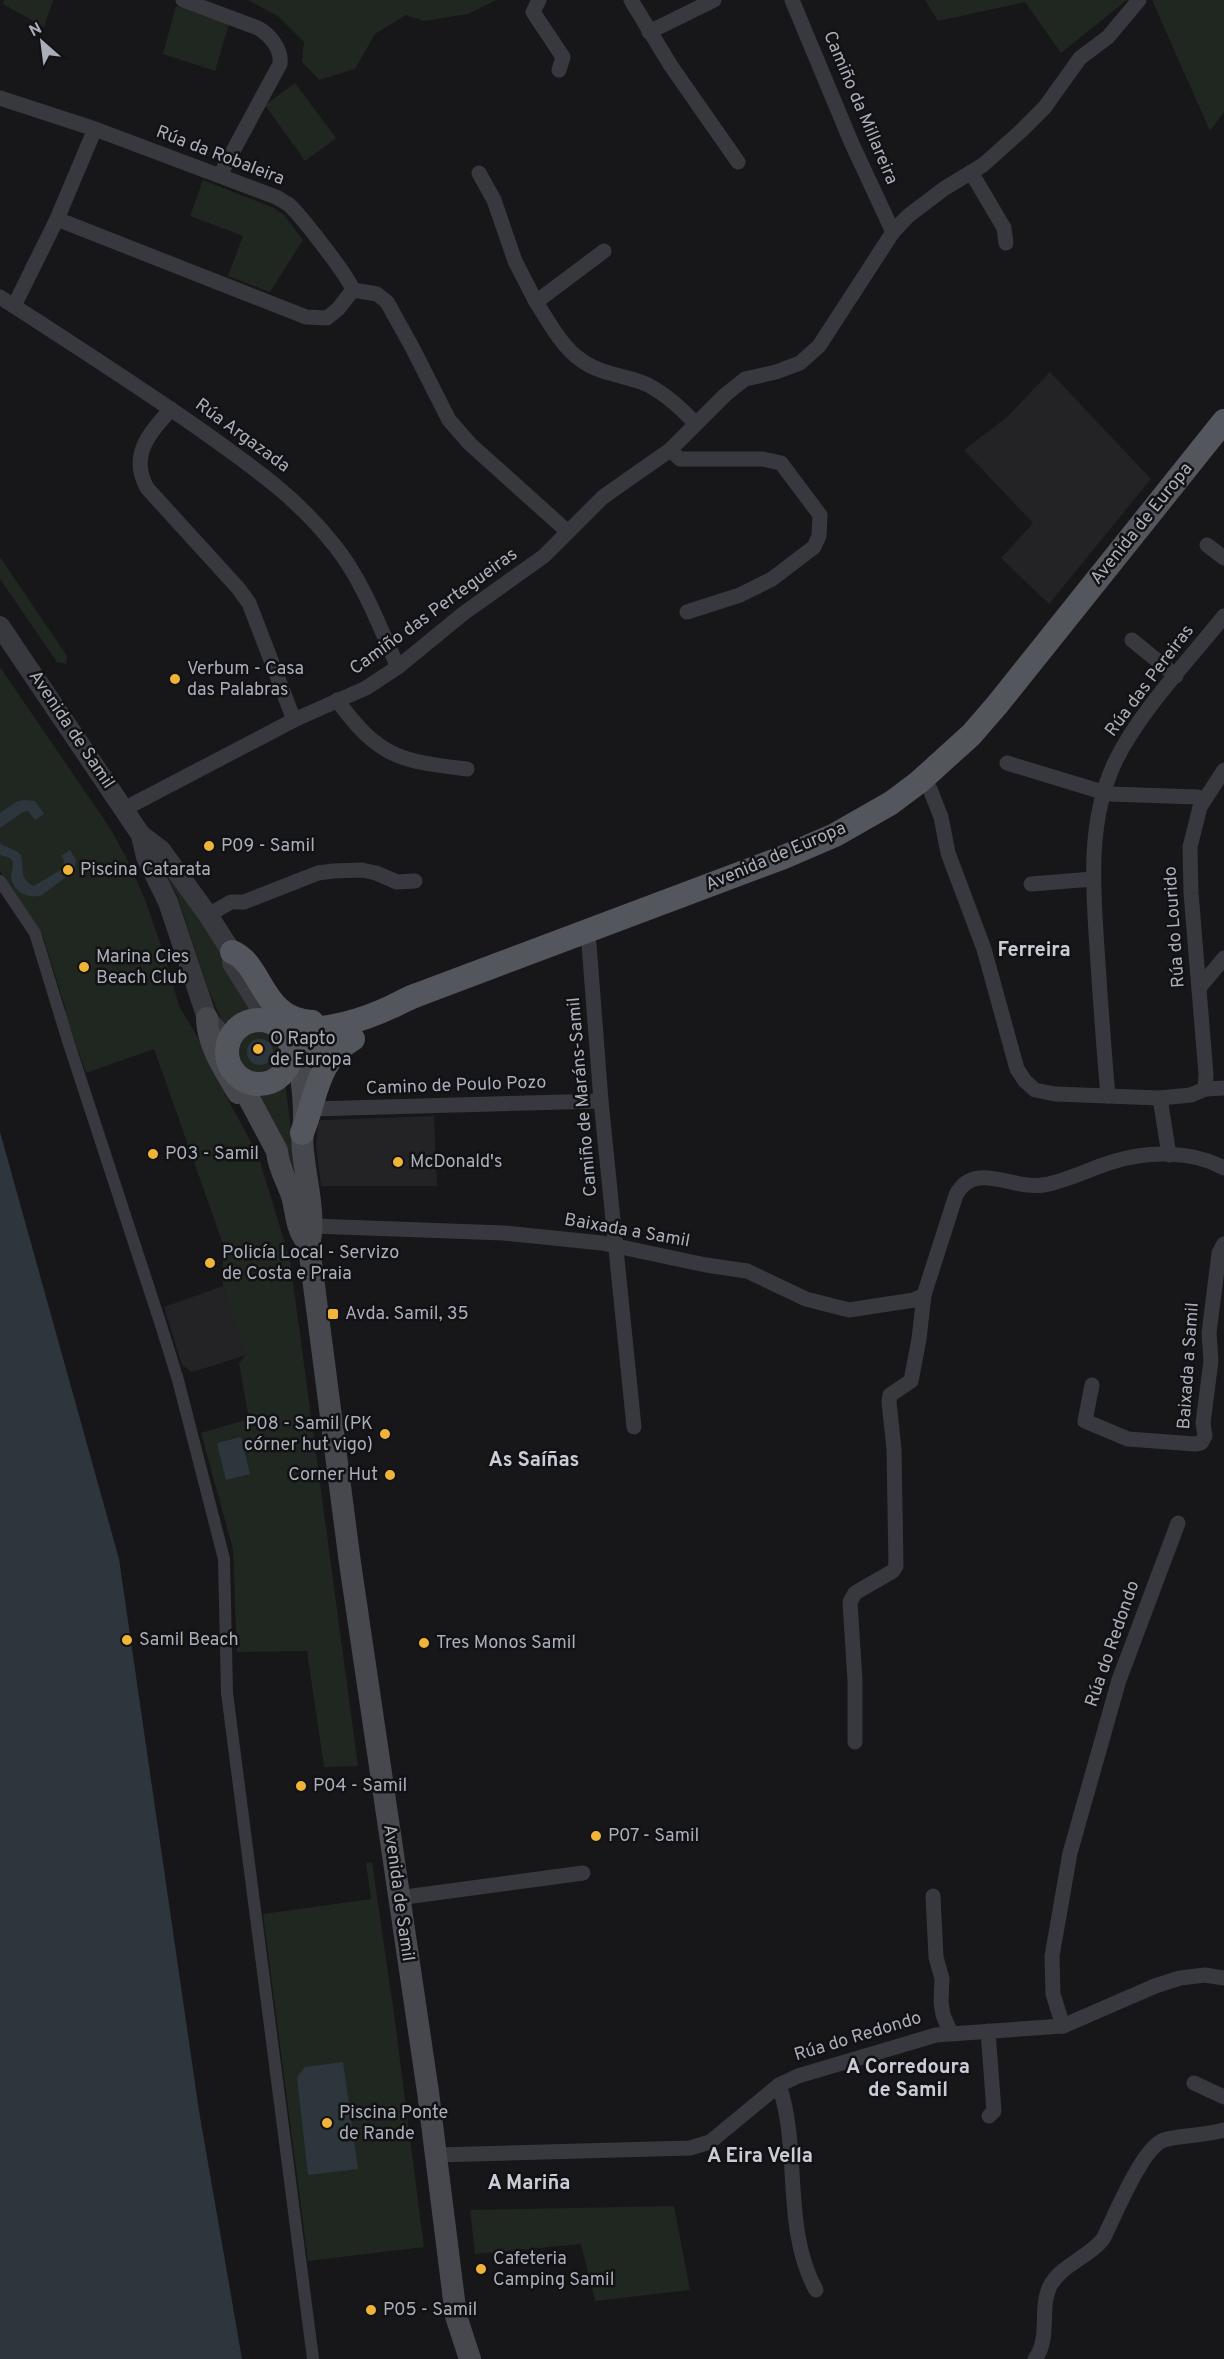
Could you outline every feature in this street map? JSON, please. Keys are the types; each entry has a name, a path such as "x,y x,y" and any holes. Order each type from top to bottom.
{"main road":[{"name":"Avenida de Europa","path":"291,1062 412,1004 835,835 891,803 948,757 997,705 1224,421"},
{"name":"Avenida de Europa","path":"280,1027 333,1027 391,1008 412,1004 590,944 792,867 843,845 881,824 930,789 974,750 1224,441"},
{"path":"232,952 242,956 261,988 274,1003 290,1018 301,1022 337,1019 388,1002 412,1004"},
{"path":"302,1133 324,1067 339,1047 362,1033 397,1019 412,1004"},
{"name":"Avenida de Samil","path":"207,1018 207,1029 222,1065 270,1154 278,1161"},
{"path":"254,1020 280,1027 289,1040 291,1062 277,1079 264,1084 249,1083 237,1076 229,1065 227,1052 230,1037 240,1026 254,1020"},
{"name":"Avenida de Samil","path":"291,1062 304,1115 302,1133 311,1236 350,1563 436,2155 456,2316 470,2359"},
{"name":"Avenida de Samil","path":"237,1076 277,1151 278,1161 292,1197 300,1232 311,1236"}],"street":[{"path":"183,0 258,27 266,33 281,57 280,64 220,175"},
{"path":"539,0 533,12 563,57 559,70"},
{"path":"632,0 649,32 738,162"},
{"path":"649,32 714,0"},
{"name":"Camiño da Millareira","path":"792,0 852,144 893,232"},
{"name":"Camiño das Pertegueiras","path":"124,809 294,720 366,688 398,667 464,613 544,556 603,497 670,450 725,395 745,379 777,372 800,363 819,346 893,232 909,216 945,188 991,158 1044,107 1080,58 1108,36 1139,0"},
{"name":"Rúa da Robaleira","path":"0,98 95,129 276,197 289,205 342,272 352,290"},
{"path":"14,306 57,219 95,129"},
{"path":"479,172 494,200 514,261 536,302 566,347 582,361 606,372 644,383 679,407 696,424"},
{"path":"971,172 1004,228 1006,243"},
{"path":"57,219 306,317 327,318 338,309 352,290 377,294 387,302 449,420 470,444 568,532"},
{"path":"536,302 604,251"},
{"name":"Rúa Argazada","path":"0,297 171,409 278,485 301,505 337,548 353,573 398,667"},
{"path":"171,409 147,440 138,459 140,475 147,488 249,603 294,720"},
{"path":"670,450 680,459 763,459 781,464 820,515 819,536 814,547 772,579 740,596 687,612"},
{"path":"1207,545 1224,558"},
{"name":"Rúa das Pereiras","path":"1108,1096 1093,879 1094,841 1103,793 1115,762 1128,739 1224,616"},
{"name":"Avenida de Samil","path":"0,626 141,835 161,850 208,915 280,1027"},
{"path":"1132,640 1176,676"},
{"path":"337,700 363,733 373,742 400,758 467,769"},
{"path":"1007,763 1103,793 1198,797 1204,800"},
{"name":"Rúa do Lourido","path":"1205,1089 1206,1074 1191,893 1190,847 1197,817 1204,800 1224,770"},
{"path":"930,789 941,817 948,853 984,949 1004,1014 1017,1069 1025,1081 1035,1090 1055,1094 1160,1098 1191,1095 1205,1089 1224,1088"},
{"name":"Avenida de Samil","path":"141,835 146,857 168,902 207,1018 215,1026 227,1052"},
{"path":"208,915 231,902 244,902 326,872 362,870 397,882 414,881"},
{"path":"1031,884 1093,879"},
{"path":"0,881 35,933 71,1052 181,1391 224,1559 227,1693 313,2359"},
{"name":"Camiño de Maráns-Samil","path":"590,944 601,1101 633,1397 634,1427"},
{"path":"1199,988 1224,958"},
{"path":"1160,1098 1169,1155"},
{"name":"Camino de Poulo Pozo","path":"311,1109 601,1101"},
{"path":"855,1742 855,1681 850,1602 855,1593 893,1571 896,1566 894,1449 890,1395 911,1381 924,1295 961,1185 968,1180 984,1177 1018,1185 1040,1186 1114,1161 1169,1155 1202,1158 1224,1168"},
{"name":"Baixada a Samil","path":"311,1236 504,1233 615,1246 747,1271 806,1299 849,1310 914,1300 924,1295"},
{"name":"Baixada a Samil","path":"1092,1385 1084,1421 1128,1439 1201,1443 1205,1436 1203,1423 1211,1360 1209,1333 1219,1253 1224,1244"},
{"name":"Rúa do Redondo","path":"1063,2026 1053,1994 1052,1956 1070,1853 1119,1680 1178,1523"},
{"path":"398,1898 583,1873"},
{"path":"933,1896 936,1957 942,1979 941,2002 943,2015 951,2033"},
{"name":"Rúa do Redondo","path":"436,2155 690,2148 710,2142 779,2085 798,2076 922,2038 951,2033 1063,2026 1155,1986 1180,1978 1205,1975 1224,1978"},
{"path":"988,2031 994,2111 989,2116"},
{"path":"1194,2083 1224,2097"},
{"path":"779,2085 788,2122 801,2247 808,2275 816,2290"},
{"path":"1035,2359 1042,2343 1049,2287 1059,2275 1089,2253 1102,2239 1133,2177 1153,2147 1161,2141 1208,2135 1224,2130"}],"shaded area":[{"path":"4,0 53,0 44,27 3,4"},
{"path":"248,0 496,0 468,14 424,21 406,15 375,34 355,69 319,80 302,62 304,42 279,17"},
{"path":"925,0 1127,0 1061,53 1025,2 938,21"},
{"path":"1152,0 1224,0 1224,112 1210,131"},
{"path":"176,6 229,24 215,71 163,54"},
{"path":"295,83 336,138 305,161 265,105"},
{"path":"203,180 274,208 284,215 303,240 270,292 228,276 243,236 190,216"},
{"path":"1050,372 1151,479 1049,604 1001,558 1033,523 964,450 1007,417"},
{"path":"0,557 67,656 66,664 57,662 0,579"},
{"path":"0,667 110,828 126,857 144,897 179,1006 216,1068 226,1096 258,1155 290,1260 358,1766 324,1767 307,1651 237,1652 233,1549 201,1433 249,1419 239,1363 246,1355 223,1286 223,1244 154,1049 86,1073 64,1011 66,1010 42,933 0,871"},
{"path":"23,800 35,801 44,814 35,820 28,811 23,812 0,828 0,813"},
{"path":"146,842 259,1012 241,1016 226,1031 208,988 177,895"},
{"name":"Piscina Catarata","path":"0,843 21,855 24,877 34,886 62,869 64,861 61,856 70,850 76,860 74,871 42,895 22,894 12,882 13,862 10,858 0,855"},
{"path":"260,1029 276,1035 282,1051 276,1067 260,1073 244,1067 238,1051 244,1035"},
{"path":"260,1039 269,1043 273,1052 269,1061 260,1065 251,1061 247,1052 251,1043"},
{"path":"285,1082 296,1168 293,1169 256,1091 271,1089"},
{"path":"434,1116 437,1186 321,1186 316,1146 318,1122 321,1120"},
{"path":"0,1132 119,1559 199,2111 242,2359 0,2359"},
{"path":"223,1286 247,1355 192,1372 182,1365 164,1307"},
{"path":"241,1437 250,1474 226,1480 217,1443"},
{"path":"372,1862 424,2247 308,2261 263,1914 371,1899 366,1863"},
{"name":"Piscina Ponte de Rande","path":"343,2062 358,2169 308,2175 297,2077 305,2067"},
{"path":"674,2206 690,2290 595,2301 581,2244 475,2254 470,2210"}],"place":[{"name":"Verbum - Casa das Palabras","path":"175,679"},
{"name":"P09 - Samil","path":"209,846"},
{"name":"Piscina Catarata","path":"68,870"},
{"name":"Marina Cies Beach Club","path":"84,967"},
{"name":"O Rapto de Europa","path":"258,1049"},
{"name":"P03 - Samil","path":"153,1154"},
{"name":"McDonald's","path":"398,1162"},
{"name":"Policía Local - Servizo de Costa e Praia","path":"210,1263"},
{"name":"Avda. Samil, 35","path":"333,1314"},
{"name":"P08 - Samil (PK córner hut vigo)","path":"385,1434"},
{"name":"Corner Hut","path":"390,1475"},
{"name":"Samil Beach","path":"127,1640"},
{"name":"Tres Monos Samil","path":"424,1643"},
{"name":"P04 - Samil","path":"301,1786"},
{"name":"P07 - Samil","path":"596,1836"},
{"name":"Piscina Ponte de Rande","path":"327,2123"},
{"name":"Cafeteria Camping Samil","path":"481,2269"},
{"name":"P05 - Samil","path":"371,2310"}],"district":[{"name":"Ferreira","path":"1034,951"},
{"name":"As Saíñas","path":"534,1461"},
{"name":"A Corredoura de Samil","path":"908,2080"},
{"name":"A Eira Vella","path":"760,2157"},
{"name":"A Mariña","path":"529,2184"}]}
